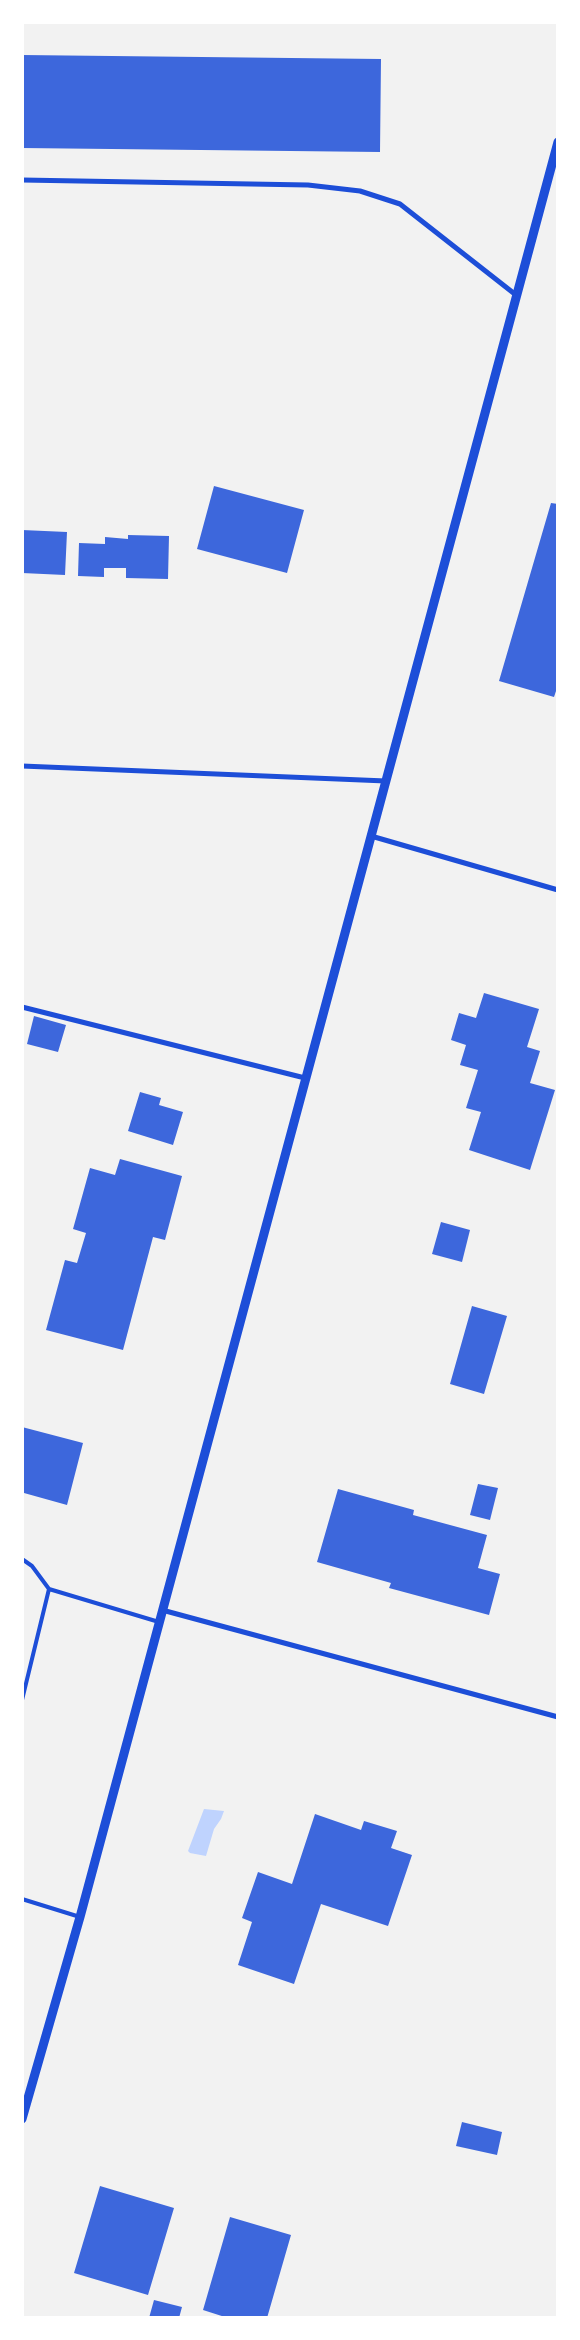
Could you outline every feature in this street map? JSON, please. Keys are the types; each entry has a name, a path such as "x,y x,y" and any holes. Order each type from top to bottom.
{"street":[{"path":"22,2119 80,1917 558,142"},
{"path":"22,180 308,185 360,191 400,204 516,295"},
{"path":"22,766 386,781"},
{"path":"370,836 558,890"},
{"path":"22,1007 305,1078"},
{"path":"162,1610 558,1717"}],"lane":[{"path":"22,1559 32,1566 49,1589 159,1622"},
{"path":"22,1700 49,1589"},
{"path":"22,1899 80,1917"}],"water":[{"path":"204,1809 224,1811 214,1829 206,1856 188,1851"}],"building":[{"path":"22,55 381,59 380,152 22,148"},
{"path":"214,486 304,510 287,573 197,549"},
{"path":"551,503 558,504 558,685 554,697 499,681"},
{"path":"22,530 67,532 65,575 22,573"},
{"path":"128,535 169,536 168,579 126,578 126,568 104,568 104,577 78,576 79,543 105,544 105,537 128,539"},
{"path":"484,993 539,1009 527,1047 540,1051 530,1083 555,1090 530,1170 469,1150 481,1112 466,1108 478,1070 460,1065 466,1045 451,1040 459,1013 476,1018"},
{"path":"34,1016 66,1025 58,1052 27,1044"},
{"path":"140,1092 161,1098 159,1105 183,1112 173,1145 128,1131"},
{"path":"120,1159 182,1176 165,1240 153,1237 123,1350 46,1330 65,1260 77,1263 86,1233 73,1229 90,1168 115,1175"},
{"path":"441,1222 470,1230 462,1262 432,1254"},
{"path":"472,1306 507,1316 484,1394 450,1384"},
{"path":"22,1427 83,1443 67,1505 24,1493 22,1498"},
{"path":"478,1484 498,1488 490,1520 470,1515"},
{"path":"338,1489 414,1510 413,1515 487,1535 478,1568 500,1574 489,1615 389,1588 391,1583 317,1562"},
{"path":"315,1814 361,1830 364,1821 397,1831 391,1848 412,1855 388,1926 321,1904 294,1984 238,1965 252,1922 242,1918 258,1872 292,1884"},
{"path":"462,2122 502,2132 497,2155 456,2146"},
{"path":"100,2186 174,2208 148,2295 74,2273"},
{"path":"230,2217 291,2235 267,2318 228,2318 203,2310"},
{"path":"154,2300 182,2307 179,2318 149,2318"}]}
